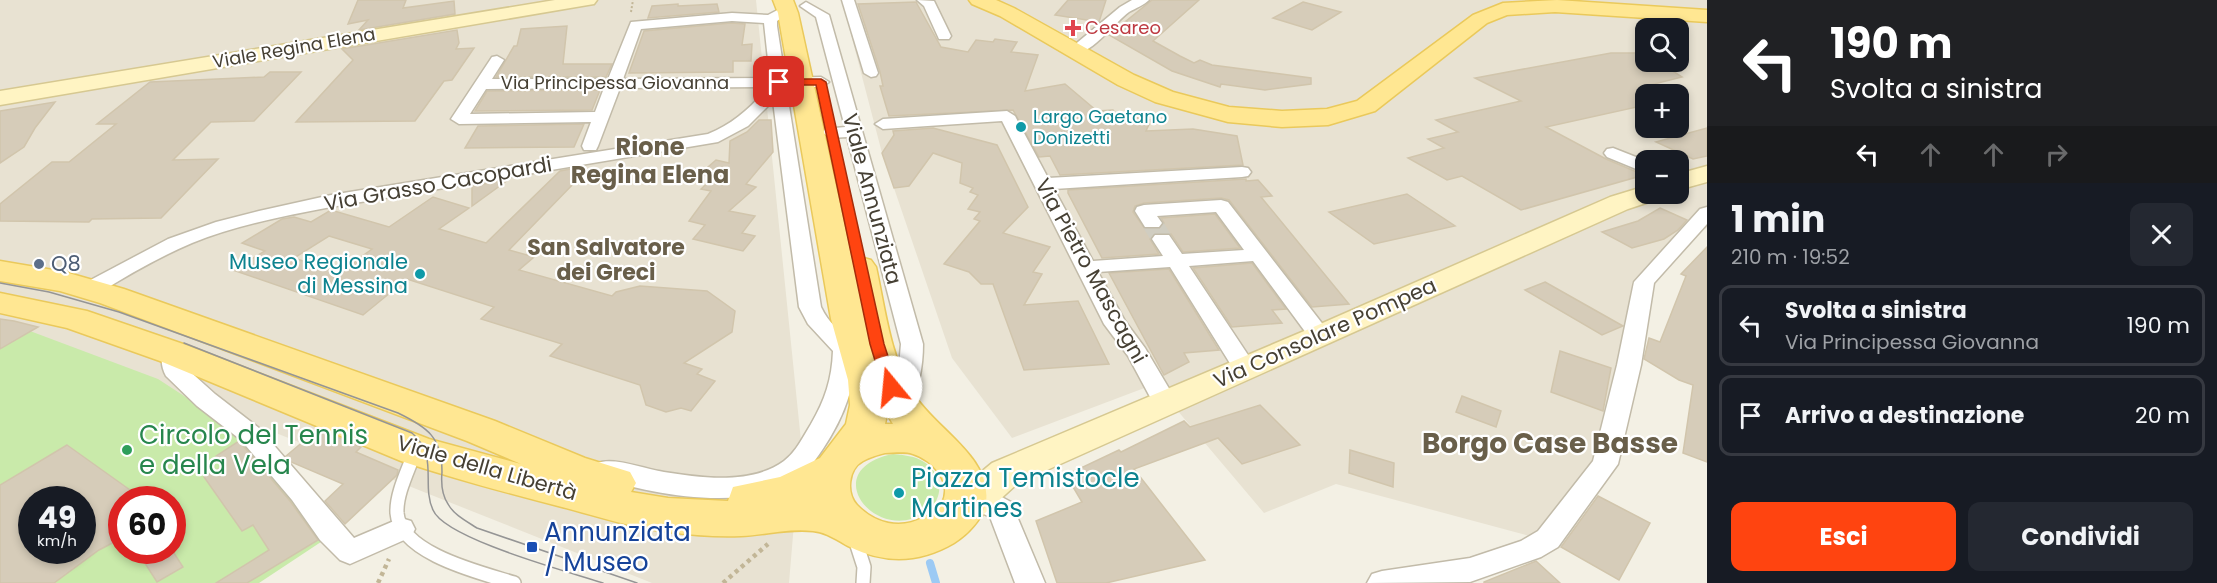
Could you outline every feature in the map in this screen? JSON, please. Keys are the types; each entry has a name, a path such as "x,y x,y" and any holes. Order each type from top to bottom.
{"main road":[{"name":"Viale Regina Elena","path":"0,98 588,0"},
{"path":"979,0 1001,8 1049,34 1138,87 1178,102 1236,115 1298,119 1341,114 1366,106 1480,19 1503,9 1555,6 1707,16"},
{"path":"991,0 1044,27 1049,34"},
{"name":"Viale Annunziata","path":"800,7 801,82 846,334 857,347 870,404 866,427 841,459"},
{"name":"Viale Annunziata","path":"801,82 842,132 877,344 891,387 914,424 944,452 964,480 966,491 964,503 967,506"},
{"path":"1689,179 1707,174"},
{"name":"Via Consolare Pompea","path":"967,506 1005,473 1569,225 1635,198"},
{"name":"Viale della Libertà","path":"0,271 65,282 90,289 470,427 573,470 638,490 699,501 736,501 783,494 811,482 841,459"},
{"name":"Viale della Libertà","path":"0,303 75,319 173,353 415,450 456,464 659,514 699,519 739,519 800,513 817,514 849,525"},
{"path":"967,506 949,525 935,534 919,540 900,542 881,540 849,525 837,512 831,498 829,483 841,459 868,440 890,435 913,437 981,470 1005,473"}],"street":[{"path":"848,0 871,73"},
{"path":"923,0 929,4 944,36"},
{"path":"1077,50 1125,8 1143,0"},
{"path":"590,146 636,25 732,17 800,7"},
{"name":"Viale Annunziata","path":"801,82 770,26 800,7 842,132"},
{"path":"497,60 459,119 601,117"},
{"name":"Via Principessa Giovanna","path":"481,84 801,82"},
{"name":"Via Grasso Cacopardi","path":"90,289 171,245 216,229 271,214 331,201 712,138 744,122 763,103 801,82"},
{"name":"Via Pietro Mascagni","path":"883,124 1007,116 1051,188 1115,324 1137,353 1165,402"},
{"path":"1613,153 1635,163"},
{"path":"1137,353 1127,321 1098,266 1051,188 1242,172"},
{"path":"1244,367 1144,211 1221,206 1320,336"},
{"path":"1382,583 1470,570 1531,549 1548,539 1605,464 1629,365 1644,282 1707,213"},
{"path":"1098,266 1258,255"},
{"path":"530,452 671,483 738,486 766,482 794,468 806,453 828,416 842,383 846,334"},
{"path":"173,353 174,370 206,400 250,434 330,532 350,552 401,530"},
{"path":"967,506 986,501 1001,510 1030,583"}],"lane":[{"path":"415,450 396,514 401,530 414,544 447,560 514,583"},
{"path":"849,525 861,552 864,567 863,583"}],"path":[{"path":"723,583 769,544"}],"shaded area":[{"path":"0,0 756,0 801,441 789,583 652,583 0,323"},
{"path":"842,0 1707,0 1707,228 1671,246 1632,282 1628,351 1599,466 1541,539 1336,484 1264,513 1155,384 1012,438 952,358 882,153"}],"green space":[{"name":"Circolo del Tennis e della Vela","path":"30,331 158,379 198,405 243,439 327,538 259,583 0,583 0,349"},
{"path":"893,454 921,460 930,467 938,480 939,494 932,507 907,520 889,520 873,513 862,502 856,488 858,475 870,462"}],"building":[{"path":"358,0 406,0 403,8 454,1 455,14 359,30 368,20 348,24"},
{"path":"1068,0 1106,0 1099,22 1055,15"},
{"path":"1152,0 1199,0 1153,41 1180,56 1194,63 1200,60 1212,65 1311,78 1311,84 1265,90 1221,84 1220,87 1172,71 1109,35"},
{"path":"916,2 941,47 968,52 976,40 993,42 995,39 1017,42 1011,52 1038,55 1025,91 1065,84 1097,111 1113,110 1116,114 1151,120 1146,131 1193,129 1237,136 1243,165 1060,175 1050,156 1039,157 1013,110 889,116 880,86 883,86 880,72 858,4"},
{"path":"1303,2 1341,12 1312,30 1273,18"},
{"path":"678,4 678,6 717,4 719,12 648,18 652,6"},
{"path":"731,23 745,24 742,45 752,44 751,61 733,61 733,72 629,73 644,31"},
{"path":"567,26 563,64 612,64 606,77 496,77 514,46 517,46 521,29"},
{"path":"457,30 459,43 456,49 474,48 452,80 444,81 415,121 296,122 353,60 342,49"},
{"path":"1611,53 1635,53 1635,72 1674,72 1682,77 1654,84 1635,84 1635,107 1546,127 1606,159 1635,171 1635,178 1521,210 1462,176 1447,180 1408,158 1444,148 1428,139 1458,132 1436,120 1521,101 1475,78"},
{"path":"270,72 301,72 254,121 211,122 173,160 218,159 161,218 92,219 89,222 0,221 0,204 52,162 69,162 116,124 97,124 150,82 264,77"},
{"path":"600,90 592,110 475,111 487,91"},
{"path":"55,102 24,147 0,163 0,111"},
{"path":"759,120 771,120 773,152 746,184 756,187 729,211 755,216 742,233 755,236 743,251 693,239 705,225 689,221 711,191 701,189 713,178 700,174 716,160 729,163 730,141 747,132"},
{"path":"584,124 574,147 465,148 478,126"},
{"path":"933,128 997,145 1028,207 1003,233 1050,247 1033,272 1042,274 1024,305 1078,301 1109,364 1024,370 993,284 981,284 969,272 944,264 980,221 974,219 980,212 968,209 978,195 970,192 973,188 960,183 962,163 933,153 909,186 894,188 882,153 894,135 893,131"},
{"path":"1707,128 1707,156 1693,159 1689,157 1689,150 1673,150 1656,142 1671,138 1689,138 1689,133"},
{"path":"576,168 578,179 509,250 534,257 519,270 612,296 616,292 640,286 707,291 735,311 732,332 684,363 702,369 697,374 715,381 691,411 681,408 666,412 646,405 640,385 550,356 562,344 481,319 494,307 407,279 363,315 233,270 265,251 242,243 282,219 294,217 311,222 331,210 389,227 433,197 469,208 439,229 486,243 560,171","holes":["329,236 372,249 339,273 294,258"]},
{"path":"1246,179 1246,181 1258,180 1272,196 1261,197 1349,304 1312,307 1229,200 1221,198 1144,203 1135,206 1133,212 1145,229 1161,228 1164,223 1161,218 1215,214 1240,248 1183,252 1171,234 1155,233 1150,239 1159,254 1102,258 1068,193 1068,190"},
{"path":"508,180 472,206 472,186"},
{"path":"1407,194 1455,226 1374,244 1329,212"},
{"path":"1660,208 1687,220 1678,230 1664,239 1632,248 1602,232 1638,221"},
{"path":"1707,247 1707,462 1683,453 1693,385 1679,380 1644,359 1649,338 1660,342 1686,276 1681,274"},
{"path":"1252,263 1286,309 1272,310 1282,323 1232,327 1193,268"},
{"path":"1169,269 1219,350 1184,353 1189,362 1164,375 1109,273"},
{"path":"1545,282 1623,326 1602,335 1525,290"},
{"path":"0,319 14,321 38,327 0,349"},
{"path":"1560,351 1611,368 1603,411 1551,392"},
{"path":"1462,396 1501,411 1496,427 1456,412"},
{"path":"1260,405 1300,445 1242,464 1218,438 1134,469 1205,560 1106,583 1057,583 1036,521 1082,502 1066,475 1119,450 1121,452 1184,421 1190,427"},
{"path":"318,429 361,447 356,452 398,470 397,475 345,524 325,501 343,484 291,462 286,456"},
{"path":"239,441 290,501 318,540 247,583 216,583 269,550 253,525 242,531 204,477 226,465 216,456"},
{"path":"67,445 124,486 108,486 108,545 96,552 96,486 18,486 18,564 80,564 54,583 0,583 0,485"},
{"path":"1350,450 1394,463 1393,487 1349,473"},
{"path":"1598,496 1650,523 1619,580 1561,547"},
{"path":"1536,561 1560,583 1484,583 1484,582"},
{"path":"145,564 181,564 183,567 157,582"}],"waterway":[{"path":"930,563 936,583"}],"tunnel":[{"path":"1152,223 1162,239"}],"tram line":[{"path":"0,283 49,292 119,312 398,413 425,429 436,442 441,460 444,497 461,518 477,528 637,583"},
{"path":"184,343 412,433 425,451 430,500 433,510 442,521 483,543 603,583"}],"place":[{"name":"Cesareo","path":"1073,28"},
{"name":"Largo Gaetano Donizetti","path":"1021,127"},
{"name":"Q8","path":"39,264"},
{"name":"Museo Regionale di Messina","path":"420,274"},
{"name":"Circolo del Tennis e della Vela","path":"127,450"},
{"name":"Piazza Temistocle Martines","path":"899,493"},
{"name":"Annunziata / Museo","path":"532,547"}],"district":[{"name":"Rione Regina Elena","path":"650,161"},
{"name":"San Salvatore dei Greci","path":"606,260"},
{"name":"Borgo Case Basse","path":"1550,443"}],"route":[{"path":"779,82 821,82 877,344 891,387"}]}
